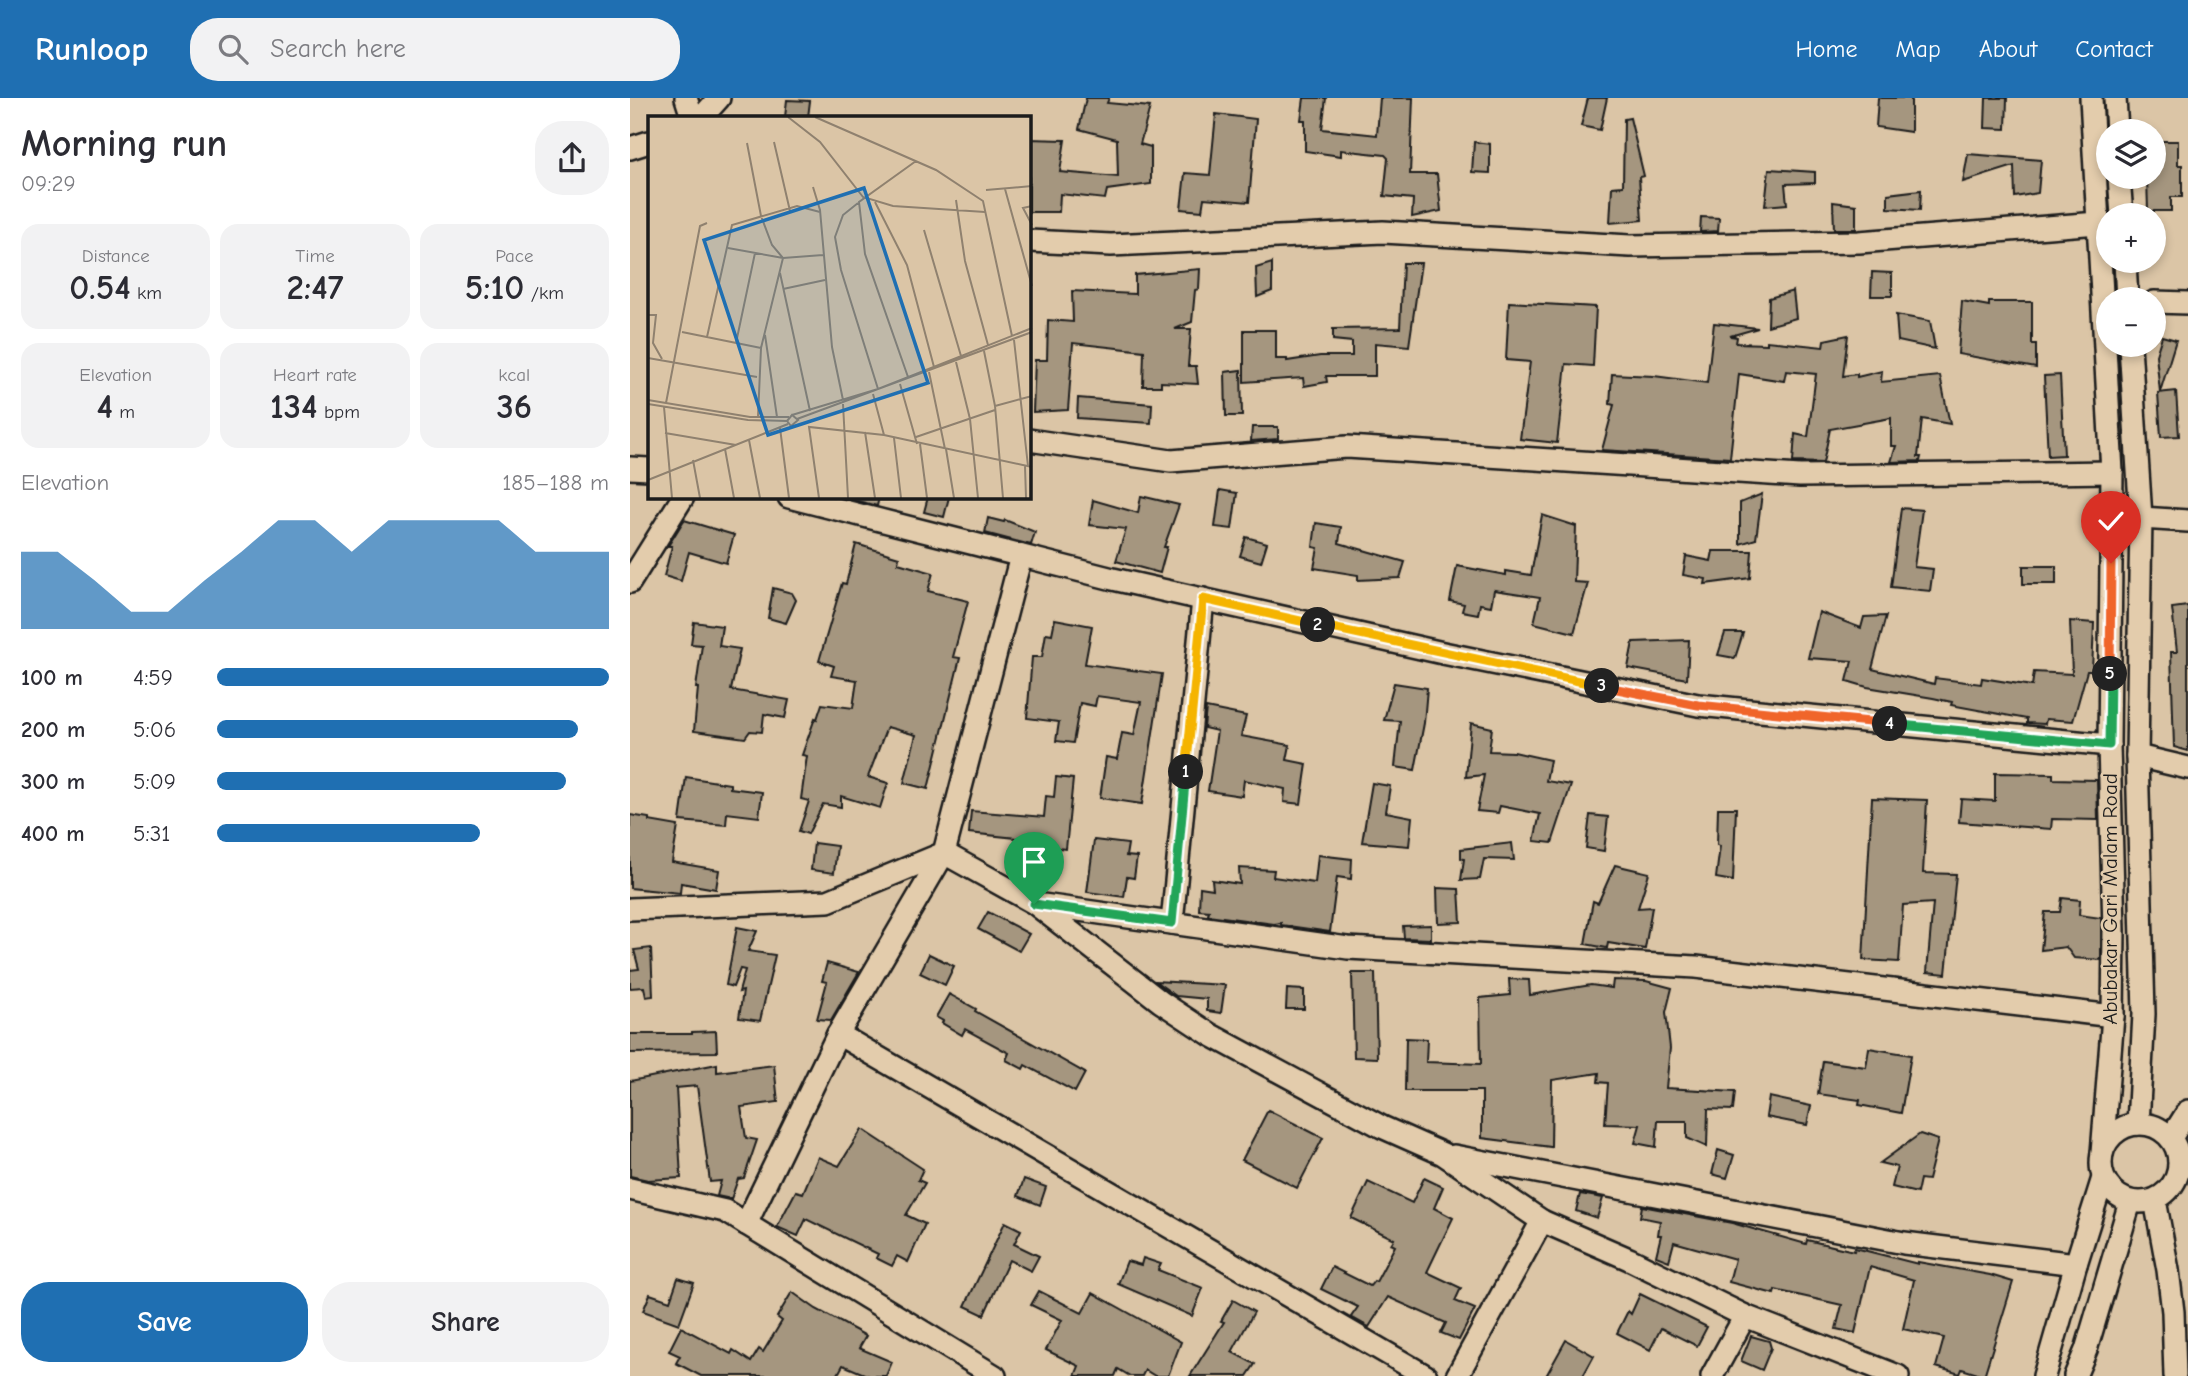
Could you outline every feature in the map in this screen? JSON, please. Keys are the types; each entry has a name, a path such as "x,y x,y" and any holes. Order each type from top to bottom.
{"street":[{"path":"687,98 692,116"},
{"path":"703,116 719,98"},
{"name":"Abubakar Gari Malam Road","path":"2091,98 2097,203"},
{"path":"2115,98 2116,119"},
{"path":"630,148 648,142"},
{"path":"1031,241 1111,245 1383,232 1657,246 1858,242 2096,223"},
{"name":"Abubakar Gari Malam Road","path":"2101,273 2112,472 2109,745 2114,930 2113,1016 2102,1153"},
{"path":"2166,302 2188,303"},
{"path":"2131,357 2141,518 2137,756 2144,1014 2138,1124"},
{"path":"1031,440 1171,461 1347,447 1800,476 2112,472"},
{"path":"630,468 648,469"},
{"path":"630,582 681,499"},
{"path":"797,499 1203,599 1444,653 1698,705 2109,745"},
{"path":"2141,518 2188,521"},
{"path":"747,1224 838,1034 944,853 1021,556"},
{"path":"1172,923 1203,599"},
{"path":"2137,756 2188,768"},
{"path":"944,853 1034,904 1161,1002 1211,1035 1382,1127 1443,1154 1542,1221 1629,1259 1745,1316 1898,1376"},
{"path":"630,909 828,901 944,853"},
{"path":"1034,904 1348,948 1696,967 2113,1016"},
{"path":"838,1034 1426,1376"},
{"path":"2171,1138 2188,1111"},
{"path":"2138,1124 2150,1125 2171,1138 2180,1161 2179,1173 2174,1185 2165,1194 2143,1203 2130,1202 2110,1189 2101,1166 2102,1153 2115,1133 2138,1124"},
{"path":"1443,1154 1904,1243 2076,1264"},
{"path":"2044,1376 2104,1178"},
{"path":"630,1189 725,1211 995,1376"},
{"path":"2155,1200 2178,1272 2173,1312 2175,1376"},
{"path":"2075,1376 2086,1350 2130,1202"},
{"path":"1457,1376 1542,1221"},
{"path":"1712,1376 1745,1316"}],"building":[{"path":"1086,98 1109,98 1107,103 1150,107 1140,144 1151,147 1151,184 1107,190 1105,199 1060,194 1059,212 1031,212 1031,139 1065,140 1060,172 1118,177 1117,139 1079,129"},
{"path":"1304,98 1326,98 1322,129 1377,135 1380,98 1413,98 1410,174 1437,174 1441,211 1412,217 1413,199 1384,196 1388,158 1385,155 1341,150 1341,156 1305,151 1305,120 1301,120"},
{"path":"1588,98 1607,98 1600,130 1581,126"},
{"path":"1878,98 1911,98 1911,132 1876,127"},
{"path":"1986,98 2007,98 2006,129 1985,128"},
{"path":"787,100 810,101 808,116 785,116"},
{"path":"1216,114 1256,119 1249,202 1204,198 1202,211 1181,209 1185,173 1210,175"},
{"path":"1630,118 1644,176 1639,177 1642,220 1610,223 1612,187 1623,186 1624,119"},
{"path":"2166,141 2178,141 2178,165 2182,165 2182,197 2171,197 2171,211 2166,211 2166,203 2148,203 2147,189 2166,189"},
{"path":"1474,142 1490,144 1490,173 1472,172"},
{"path":"1968,154 2041,160 2038,193 2015,197 2014,166 1963,182"},
{"path":"1769,169 1815,172 1815,183 1785,184 1787,204 1765,206"},
{"path":"1921,190 1920,210 1888,208 1888,194"},
{"path":"1833,202 1856,205 1856,229 1834,229"},
{"path":"1701,217 1719,218 1718,231 1700,232"},
{"path":"1272,263 1272,291 1257,297 1256,268"},
{"path":"1403,263 1421,263 1409,346 1375,343 1375,376 1326,376 1327,382 1304,386 1303,378 1244,382 1244,330 1276,330 1276,359 1287,361 1320,356 1352,356 1352,342 1333,340 1333,329 1400,328"},
{"path":"1200,269 1192,322 1175,329 1191,329 1188,366 1196,366 1198,384 1161,382 1161,386 1143,386 1144,351 1073,343 1068,410 1033,412 1035,360 1047,360 1048,320 1073,322 1072,291 1135,294 1135,275"},
{"path":"1872,272 1892,273 1892,296 1871,296"},
{"path":"1793,291 1796,318 1768,326 1769,298"},
{"path":"1962,301 1989,306 1989,302 2032,302 2032,344 2036,344 2036,368 1958,354"},
{"path":"1509,302 1596,307 1593,366 1566,364 1557,443 1520,439 1530,362 1506,360"},
{"path":"1896,315 1930,321 1935,349 1898,341"},
{"path":"1714,323 1758,328 1730,336 1737,337 1736,343 1767,344 1767,341 1823,347 1824,340 1848,335 1843,376 1857,374 1857,377 1882,371 1881,382 1940,376 1950,424 1922,419 1918,457 1921,457 1920,461 1891,462 1896,446 1891,446 1891,418 1830,429 1823,463 1793,462 1795,434 1808,437 1816,374 1786,371 1784,381 1739,374 1730,458 1602,450 1614,405 1610,404 1612,374 1707,383"},
{"path":"2166,337 2176,340 2160,392 2156,357 2166,357"},
{"path":"1241,370 1242,416 1226,416 1225,372"},
{"path":"2060,375 2064,455 2048,456 2044,376"},
{"path":"2176,391 2179,436 2161,437 2158,393"},
{"path":"1078,398 1152,404 1151,423 1077,418"},
{"path":"1252,427 1278,427 1278,439 1251,441"},
{"path":"1220,490 1237,493 1232,529 1215,527"},
{"path":"1762,494 1756,539 1740,544 1740,503"},
{"path":"1141,496 1179,505 1164,547 1167,547 1160,573 1116,561 1126,529 1089,525 1093,500 1138,513"},
{"path":"851,499 879,499 877,506"},
{"path":"927,499 948,499 944,517 924,512"},
{"path":"1901,508 1922,510 1914,567 1933,569 1930,591 1891,587"},
{"path":"1542,515 1576,526 1574,582 1588,583 1574,633 1534,623 1540,597 1494,590 1491,606 1480,604 1478,614 1462,611 1464,604 1450,601 1457,566 1506,575 1506,571 1531,575"},
{"path":"988,518 1004,522 1005,520 1035,532 1031,545 985,533"},
{"path":"684,520 734,535 726,563 689,552 681,581 664,576 672,546 668,546"},
{"path":"1316,523 1341,527 1339,543 1405,562 1400,578 1358,580 1358,575 1314,568 1318,548 1313,547"},
{"path":"1246,537 1267,543 1261,562 1240,556"},
{"path":"856,544 899,557 898,563 933,573 928,591 968,601 953,657 960,658 928,789 904,783 916,735 887,727 868,777 888,783 880,808 841,796 841,807 823,804 808,834 799,831 809,801 801,799 807,756 802,755 815,718 817,719 822,704 853,708 857,680 831,676 834,666 819,661 842,583 846,584"},
{"path":"1713,551 1752,551 1750,578 1705,584 1706,579 1683,575 1686,556 1711,561"},
{"path":"2023,566 2056,566 2056,584 2023,584"},
{"path":"773,588 792,593 796,600 786,623 768,618"},
{"path":"2188,606 2188,751 2174,747 2171,652 2177,652 2172,608"},
{"path":"1819,612 1861,628 1864,617 1886,616 1872,669 1934,684 1935,678 1981,684 1982,678 2032,686 2034,672 2072,674 2070,621 2094,623 2092,671 2087,671 2073,721 2046,719 2045,724 2027,723 2027,719 1847,681 1852,661 1808,658"},
{"path":"1055,619 1092,626 1085,664 1162,674 1142,804 1100,798 1106,757 1117,759 1122,733 1134,735 1141,702 1097,696 1095,706 1080,703 1073,743 1056,741 1059,722 1027,718 1032,657 1042,657 1046,633 1052,634"},
{"path":"694,622 722,626 719,646 740,649 731,690 789,700 785,718 764,714 762,732 750,731 745,738 694,731 702,645 691,644"},
{"path":"1725,633 1743,633 1735,658 1718,655"},
{"path":"1689,640 1687,679 1628,668 1633,642"},
{"path":"1394,683 1427,688 1415,770 1395,767 1400,721 1384,720"},
{"path":"1206,708 1246,716 1241,736 1290,745 1287,760 1307,764 1301,804 1284,802 1285,789 1244,780 1242,796 1208,791 1217,731 1204,728"},
{"path":"1471,723 1492,728 1489,751 1514,752 1550,760 1546,781 1571,785 1552,843 1534,841 1540,814 1500,806 1498,813 1477,811 1484,775 1466,777"},
{"path":"1995,773 2053,774 2053,779 2097,780 2098,820 2052,819 2051,829 1959,822 1961,799 1995,801"},
{"path":"686,777 730,784 730,788 762,792 759,817 727,813 726,825 680,821"},
{"path":"1056,777 1073,779 1066,849 1032,845 1031,886 1017,879 1016,838 969,833 971,811 1044,817 1046,796 1054,797"},
{"path":"1372,783 1390,786 1386,812 1412,817 1409,846 1362,842"},
{"path":"1872,798 1927,800 1923,873 1956,874 1946,974 1927,972 1933,903 1903,905 1899,962 1863,960"},
{"path":"1718,808 1736,808 1733,881 1716,878 1720,846 1717,845"},
{"path":"630,815 678,826 672,862 719,870 716,889 681,883 680,893 630,888"},
{"path":"1590,815 1608,817 1604,851 1586,848"},
{"path":"1094,840 1128,844 1126,856 1137,857 1134,878 1127,877 1124,897 1087,892"},
{"path":"814,843 837,846 834,873 811,870"},
{"path":"1512,843 1514,860 1484,859 1480,879 1461,880 1464,859 1461,858 1461,849"},
{"path":"1318,855 1352,859 1351,879 1337,877 1330,932 1281,923 1208,915 1209,911 1199,910 1200,887 1213,889 1212,880 1240,884 1239,868 1274,870 1273,877 1315,883"},
{"path":"1615,865 1649,873 1638,908 1652,907 1645,949 1608,943 1607,948 1585,944 1593,901 1598,903"},
{"path":"1437,888 1459,889 1461,922 1438,923"},
{"path":"2062,898 2080,900 2079,915 2101,918 2101,960 2074,958 2066,947 2041,950 2045,912 2060,912"},
{"path":"988,912 1029,934 1019,951 978,929"},
{"path":"1431,925 1431,939 1404,938 1403,926"},
{"path":"737,927 757,931 748,951 775,955 760,1021 739,1018 743,991 739,992 745,970 740,969 733,987 726,985"},
{"path":"651,948 653,996 646,997 644,987 630,988 630,970 639,969 634,950"},
{"path":"929,954 954,966 945,985 920,973"},
{"path":"827,963 859,972 831,1020 817,1019 827,982 822,981"},
{"path":"1352,973 1375,973 1377,1058 1354,1057"},
{"path":"1509,979 1529,980 1530,995 1591,985 1612,988 1613,980 1646,981 1672,988 1666,1012 1670,1048 1666,1088 1735,1092 1733,1110 1708,1109 1707,1147 1687,1138 1687,1121 1658,1121 1656,1147 1635,1143 1640,1125 1605,1124 1608,1083 1598,1082 1599,1073 1552,1080 1551,1147 1482,1138 1482,1091 1405,1091 1406,1038 1427,1039 1426,1062 1481,1064 1480,998 1510,995"},
{"path":"1155,981 1225,985 1221,1013 1207,1011 1207,999 1176,996"},
{"path":"1287,989 1304,990 1304,1009 1286,1009"},
{"path":"949,994 1085,1073 1075,1092 1025,1065 1023,1069 1006,1060 1009,1053 965,1029 962,1035 942,1023 943,1021 936,1017"},
{"path":"716,1031 717,1052 630,1053 630,1034 692,1034"},
{"path":"1869,1048 1911,1055 1901,1113 1859,1105 1860,1100 1818,1094 1823,1061 1866,1067"},
{"path":"717,1064 717,1072 774,1065 778,1102 741,1107 746,1138 757,1140 744,1178 738,1179 731,1199 717,1196 721,1181 710,1182 697,1086 676,1088 681,1178 648,1180 630,1176 630,1081"},
{"path":"1769,1097 1811,1106 1807,1125 1766,1117"},
{"path":"1268,1110 1323,1138 1297,1188 1242,1160"},
{"path":"862,1129 923,1169 918,1180 925,1183 906,1215 925,1224 908,1262 897,1256 892,1266 876,1258 878,1254 806,1219 798,1236 777,1227 796,1191 803,1193 818,1157 839,1166"},
{"path":"1920,1134 1938,1140 1928,1180 1920,1179 1917,1193 1892,1187 1897,1167 1880,1163"},
{"path":"1718,1150 1734,1155 1727,1178 1712,1174"},
{"path":"1424,1178 1443,1187 1434,1208 1453,1218 1427,1272 1461,1288 1455,1301 1475,1309 1459,1340 1441,1333 1446,1323 1388,1297 1369,1327 1351,1317 1358,1307 1321,1289 1332,1267 1370,1286 1376,1282 1395,1246 1391,1244 1394,1239 1351,1218 1368,1182 1412,1203"},
{"path":"1024,1179 1046,1187 1040,1205 1018,1196"},
{"path":"1580,1194 1603,1198 1597,1218 1576,1211"},
{"path":"1642,1206 1732,1223 1806,1244 1807,1240 1854,1251 1855,1248 1918,1264 1990,1275 2013,1282 1984,1376 1962,1369 1960,1374 1936,1367 1944,1338 1903,1329 1914,1280 1870,1267 1855,1333 1836,1329 1842,1305 1775,1290 1774,1294 1729,1282 1735,1259 1674,1242 1669,1261 1656,1256 1661,1235 1658,1235 1660,1221 1640,1217"},
{"path":"1005,1222 1021,1230 1014,1244 1039,1256 1031,1271 1009,1260 984,1315 965,1306"},
{"path":"1143,1258 1161,1264 1158,1270 1203,1288 1192,1316 1118,1284 1127,1261 1141,1265"},
{"path":"678,1278 694,1283 679,1324 643,1311 650,1294 670,1301"},
{"path":"1039,1291 1082,1313 1093,1293 1181,1342 1168,1376 1155,1376 1145,1370 1142,1376 1130,1376 1118,1369 1115,1376 1075,1376 1079,1366 1046,1350 1062,1320 1031,1305"},
{"path":"792,1292 816,1309 866,1336 859,1348 892,1362 886,1376 869,1376 843,1365 837,1376 701,1376 676,1363 680,1356 669,1351 681,1327 731,1354 733,1350 751,1362 759,1349 763,1352 782,1321 777,1317"},
{"path":"1640,1294 1707,1327 1697,1346 1661,1328 1650,1350 1617,1333 1628,1311 1631,1314"},
{"path":"1233,1300 1254,1312 1232,1352 1255,1364 1247,1376 1190,1376 1224,1322 1221,1321"},
{"path":"1751,1336 1769,1341 1771,1348 1762,1370 1741,1361"},
{"path":"1566,1340 1594,1356 1583,1376 1546,1376"}],"route":[{"path":"1034,904 1172,923 1203,599 1444,653 1698,705 2109,745 2111,563"}]}
